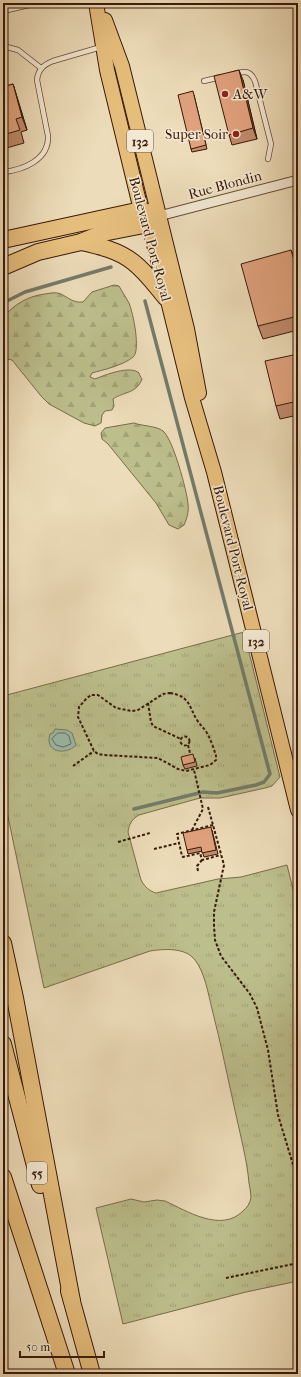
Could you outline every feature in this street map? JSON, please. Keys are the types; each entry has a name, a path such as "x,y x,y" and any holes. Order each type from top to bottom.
{"highway":[{"path":"3,240 141,210 154,220"},
{"path":"3,267 38,252 81,242 103,234 154,220"},
{"path":"81,242 105,248 127,258 140,269 166,298"},
{"path":"3,943 17,1006 72,1301"},
{"name":"55","path":"3,1044 92,1374"},
{"name":"55","path":"3,1177 67,1374"},
{"path":"3,1208 59,1351"}],"main road":[{"name":"Boulevard Port-Royal","path":"97,3 108,45 122,66 154,220 166,298 192,398 214,472 298,810"},
{"name":"Boulevard Port-Royal","path":"108,45 106,70 141,210"},
{"name":"Boulevard Port-Royal","path":"154,220 187,329 214,472"}],"street":[{"name":"Rue Blondin","path":"154,220 298,180"}],"lane":[{"path":"3,11 38,3"},
{"path":"3,172 26,167 39,158 46,148 48,136 37,80 41,68 53,61 108,45"},
{"path":"3,46 18,50 41,68"},
{"path":"231,75 244,71 248,72 252,75 255,81 271,144 268,159"},
{"path":"204,81 224,76"}],"path":[{"path":"170,693 179,695 189,703 196,719 207,733 217,758 210,765 186,771 158,758 104,755 98,754 94,751 78,717 78,710 91,695 98,695 116,708 132,711 138,710 163,694 170,693"},
{"path":"148,703 153,726 181,739 188,737 190,741 188,745 191,758"},
{"path":"181,739 182,744 188,745"},
{"path":"73,766 94,751"},
{"path":"192,830 203,808 194,768"},
{"path":"208,807 224,865 214,912 215,940 221,956 250,994 257,1008 268,1050 278,1115 298,1181"},
{"path":"202,860 200,853 183,858 177,834 213,824"},
{"path":"207,826 208,831"},
{"path":"118,842 150,833"},
{"path":"154,849 179,843"},
{"path":"198,871 197,866 202,860 221,855"},
{"path":"226,1278 298,1263"}],"green space":[{"path":"114,285 119,286 131,308 136,331 135,353 129,360 113,367 92,373 90,377 95,379 124,370 130,370 139,373 142,379 140,384 133,390 113,399 114,406 112,410 105,411 102,415 101,423 95,426 84,423 49,404 12,360 7,359 3,363 3,317 12,308 27,299 39,295 57,293 74,301 83,302 92,292"},
{"path":"134,423 160,429 167,436 171,444 182,477 188,504 188,512 184,525 178,529 169,525 156,503 108,444 102,439 101,433 105,428"},
{"path":"244,632 280,777 272,786 265,788 220,798 200,798 139,815 131,822 128,832 141,880 147,888 156,893 218,879 241,877 287,865 298,909 298,1281 246,1292 123,1324 96,1208 131,1199 144,1202 157,1200 165,1201 204,1218 225,1220 234,1217 246,1208 251,1198 245,1157 206,983 198,965 191,956 174,950 150,951 44,988 3,793 3,696"}],"water":[{"path":"55,729 67,730 72,733 76,745 61,751 53,748 50,745 49,740 50,734 53,733"}],"building":[{"path":"239,70 253,128 229,135 214,76"},
{"path":"13,84 22,117 16,119 20,130 3,135 3,87"},
{"path":"193,91 206,145 191,149 178,95"},
{"path":"291,250 298,274 298,316 258,326 241,264"},
{"path":"298,354 298,401 276,406 265,361"},
{"path":"193,754 195,762 183,765 181,757"},
{"path":"211,827 216,850 202,853 201,847 187,850 183,833"}],"waterway":[{"path":"3,303 25,292 111,267"},
{"path":"134,809 203,792 217,793 256,785 264,782 270,774 145,301"}],"place":[{"name":"A&W","path":"225,94"},
{"name":"Super Soir","path":"236,134"}]}
